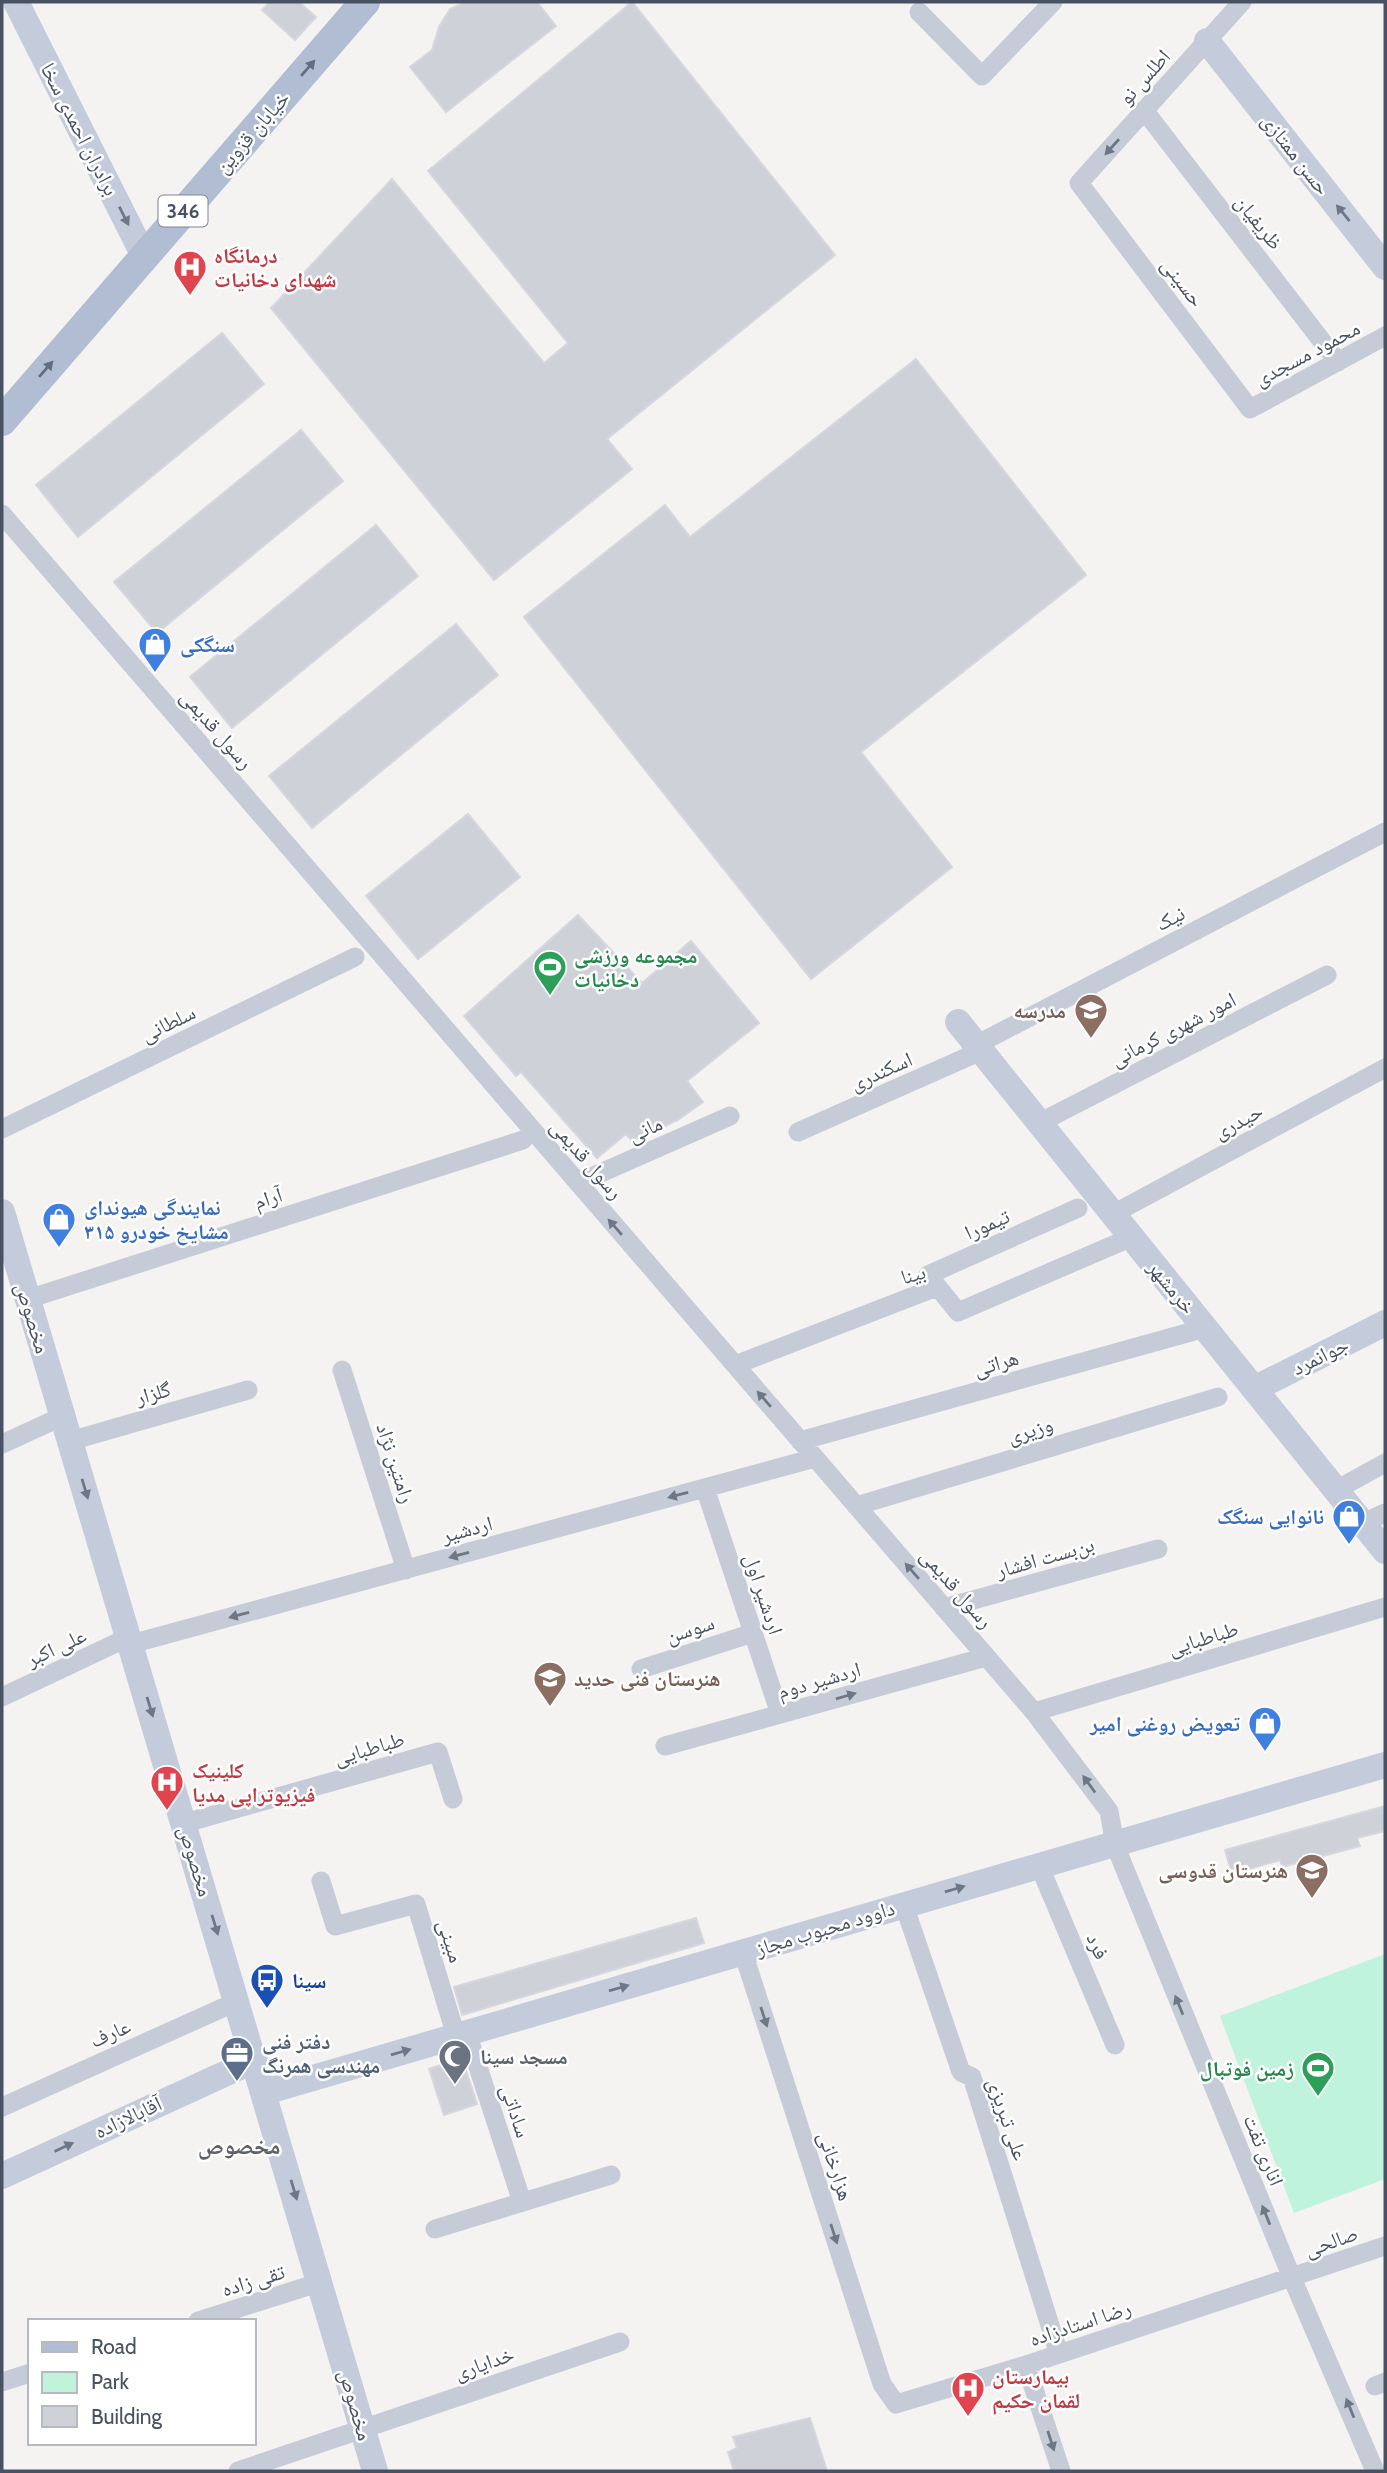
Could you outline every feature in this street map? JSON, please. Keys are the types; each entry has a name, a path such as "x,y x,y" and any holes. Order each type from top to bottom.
{"main road":[{"name":"برادران احمدی سخا","path":"16,2 144,256"},
{"name":"خیابان قزوین","path":"2,421 365,2"},
{"name":"حسن ممتازی","path":"1207,41 1385,267"},
{"name":"خرمشهر","path":"958,1022 1336,1490 1374,1518 1385,1551"},
{"name":"مخصوص","path":"2,1212 265,2092 375,2471"},
{"name":"جوانمرد","path":"1254,1389 1385,1323"},
{"name":"داوود محبوب مجاز","path":"265,2092 1385,1765"},
{"name":"آقابالازاده","path":"2,2176 255,2060"}],"street":[{"path":"919,12 982,76 1053,2"},
{"name":"اطلس نو","path":"1079,183 1242,2"},
{"name":"ظریفیان","path":"1144,110 1338,362"},
{"name":"حسینی","path":"1079,183 1250,409"},
{"name":"محمود مسجدی","path":"1250,409 1385,337"},
{"name":"رسول قدیمی","path":"2,514 1034,1712 1109,1811 1115,1845"},
{"name":"نیک","path":"979,1048 1385,832"},
{"name":"سلطانی","path":"2,1129 355,957"},
{"name":"امور شهری کرمانی","path":"1040,1123 1327,975"},
{"name":"اسکندری","path":"798,1132 979,1048"},
{"name":"حیدری","path":"1113,1214 1385,1068"},
{"name":"مانی","path":"578,1183 730,1116"},
{"name":"آرام","path":"27,1299 523,1140"},
{"name":"تیمورا","path":"937,1287 928,1275 1078,1208"},
{"name":"بینا","path":"735,1365 937,1287 958,1312 1132,1237"},
{"name":"هراتی","path":"800,1441 1205,1328"},
{"name":"رامتین نژاد","path":"342,1370 406,1570"},
{"name":"گلزار","path":"2,1444 248,1390"},
{"name":"وزیری","path":"856,1506 1218,1397"},
{"name":"اردشیر","path":"130,1641 406,1570 815,1458"},
{"path":"1336,1490 1385,1463"},
{"name":"اردشیر اول","path":"705,1488 780,1714"},
{"name":"بن‌بست افشار","path":"944,1608 1157,1549"},
{"name":"طباطبایی","path":"1034,1712 1385,1608"},
{"name":"سوسن","path":"641,1669 754,1633"},
{"name":"علی اکبر","path":"2,1697 130,1641"},
{"name":"اردشیر دوم","path":"665,1746 986,1657"},
{"name":"طباطبایی","path":"184,1823 438,1752 453,1799"},
{"name":"اناری تفت","path":"1115,1845 1292,2278 1375,2471"},
{"name":"فرد","path":"1039,1865 1115,2045"},
{"name":"مبینی","path":"321,1881 335,1926 416,1903 461,2035"},
{"name":"علی تبریزی","path":"904,1905 961,2072 972,2077 1059,2354"},
{"name":"هزارخانی","path":"743,1952 886,2393"},
{"name":"عارف","path":"2,2107 238,2001"},
{"name":"ساداتی","path":"461,2035 522,2202"},
{"path":"435,2229 611,2175"},
{"name":"صالحی","path":"1292,2278 1385,2246"},
{"name":"رضا استادزاده","path":"886,2393 891,2400 902,2404 1292,2278"},
{"name":"تقی زاده","path":"204,2319 321,2282"},
{"name":"خدایاری","path":"238,2471 620,2342"},
{"path":"1026,2365 1061,2471"},
{"path":"2,2382 28,2374"}],"green space":[{"name":"زمین فوتبال","path":"1385,1954 1385,2179 1294,2213 1220,2016"}],"building":[{"path":"270,2 299,2 316,17 295,40 262,10"},
{"path":"466,2 537,2 556,26 446,112 410,67 432,50 439,27 450,9"},
{"path":"632,2 835,255 607,439 632,469 494,580 271,308 392,179 544,363 568,343 428,171"},
{"path":"222,333 264,384 78,537 36,485"},
{"path":"916,359 1086,575 861,752 952,867 811,979 524,617 665,505 690,537"},
{"path":"301,430 343,481 157,633 114,582"},
{"path":"376,525 418,576 232,728 190,677"},
{"path":"456,624 498,675 312,828 269,776"},
{"path":"468,814 520,877 418,959 366,896"},
{"path":"578,915 642,983 691,941 759,1023 687,1081 703,1102 678,1120 632,1141 626,1134 597,1158 521,1072 516,1076 464,1016"},
{"path":"1385,1806 1385,1831 1357,1838 1360,1846 1282,1867 1280,1860 1232,1874 1225,1850"},
{"path":"696,1918 704,1943 462,2015 454,1987"},
{"name":"مسجد سینا","path":"462,2058 477,2104 444,2115 429,2069"},
{"path":"810,2418 827,2471 734,2471 728,2452 737,2448 733,2437"}],"place":[{"name":"درمانگاه شهدای دخانیات","path":"190,297"},
{"name":"سنگکی","path":"155,674"},
{"name":"مجموعه ورزشی دخانیات","path":"550,997"},
{"name":"مدرسه","path":"1091,1040"},
{"name":"نمایندگی هیوندای ۳۱۵ مشایخ خودرو","path":"59,1249"},
{"name":"نانوایی سنگک","path":"1349,1546"},
{"name":"هنرستان فنی حدید","path":"550,1708"},
{"name":"تعویض روغنی امیر","path":"1265,1753"},
{"name":"کلینیک فیزیوتراپی مدیا","path":"167,1812"},
{"name":"هنرستان قدوسی","path":"1312,1900"},
{"name":"سینا","path":"267,2010"},
{"name":"دفتر فنی مهندسی همرنگ","path":"237,2083"},
{"name":"مسجد سینا","path":"455,2086"},
{"name":"زمین فوتبال","path":"1318,2098"},
{"name":"بیمارستان لقمان حکیم","path":"968,2418"}],"district":[{"name":"مخصوص","path":"239,2146"}]}
